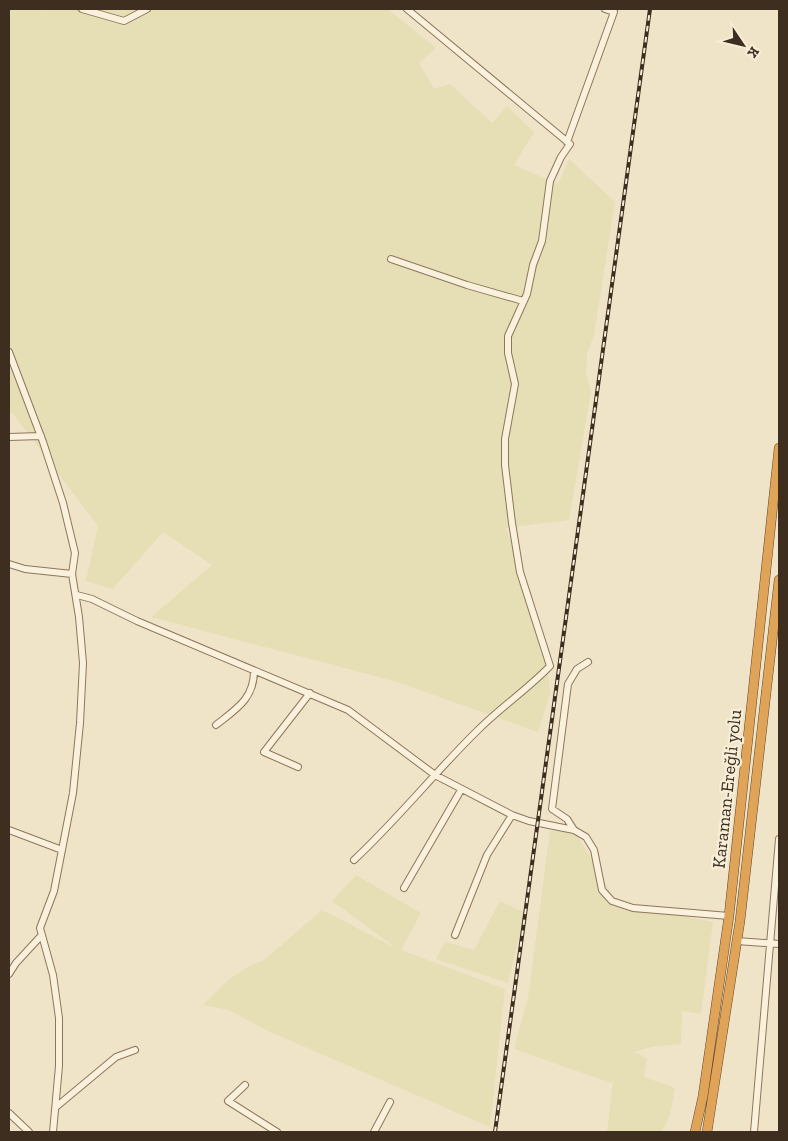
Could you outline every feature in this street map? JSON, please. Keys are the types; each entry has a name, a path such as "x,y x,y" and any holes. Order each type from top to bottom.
{"highway":[{"name":"Karaman-Ereğli yolu","path":"695,1132 703,1096 729,916 779,448"},
{"name":"Karaman-Ereğli yolu","path":"707,1132 737,941 779,580"}],"street":[{"path":"82,9 124,21 147,9"},
{"path":"407,9 569,143"},
{"path":"354,860 388,829 435,774 496,713 550,666 520,572 505,465 505,440 515,384 508,353 508,336 523,301 542,241 550,181 569,143 614,12 605,9"},
{"path":"391,259 467,285 523,301"},
{"path":"9,352 41,436 63,503 74,553 72,574 77,595 82,663 80,723 72,793 54,891 40,928 40,936 57,995 59,1066 53,1129 47,1132"},
{"path":"9,437 41,436"},
{"path":"9,564 25,569 72,574"},
{"path":"77,595 92,599 137,621 348,710 435,774 461,790 512,815 529,821 574,830 586,837 594,850 602,890 612,901 633,908 729,916"},
{"path":"574,830 567,820 552,809 562,712 568,684 577,669 588,662"},
{"path":"216,725 251,694 254,684 254,671"},
{"path":"298,767 264,752 310,693"},
{"path":"404,888 461,790"},
{"path":"456,935 488,855 512,815"},
{"path":"9,830 62,850"},
{"path":"754,1132 779,838"},
{"path":"9,974 12,962 40,936"},
{"path":"737,941 779,944"},
{"path":"56,1107 116,1057 135,1050"},
{"path":"245,1085 228,1101 277,1132"},
{"path":"374,1132 390,1102"},
{"path":"9,1113 29,1132"}],"shaded area":[{"path":"9,9 38,9 45,11 47,9 388,9 436,48 419,63 434,89 450,84 492,123 507,106 534,132 514,165 558,184 569,159 615,202 594,335 587,355 586,372 591,392 569,520 506,528 547,657 550,694 538,732 394,681 151,617 212,565 163,532 113,589 86,581 98,526 13,414 9,413"},
{"path":"574,830 617,903 713,922 701,1014 682,1011 681,1044 651,1047 634,1052 647,1058 644,1077 675,1088 670,1115 662,1132 607,1132 613,1080 611,1083 514,1049 528,998 550,831"},
{"path":"356,875 421,913 401,950 505,989 490,1127 266,1030 229,1010 203,1005 228,980 246,968 264,960 322,910 396,948 332,901"},
{"path":"500,901 525,913 508,983 436,959 445,942 474,950"}],"railway":[{"path":"495,1132 650,9"}]}
